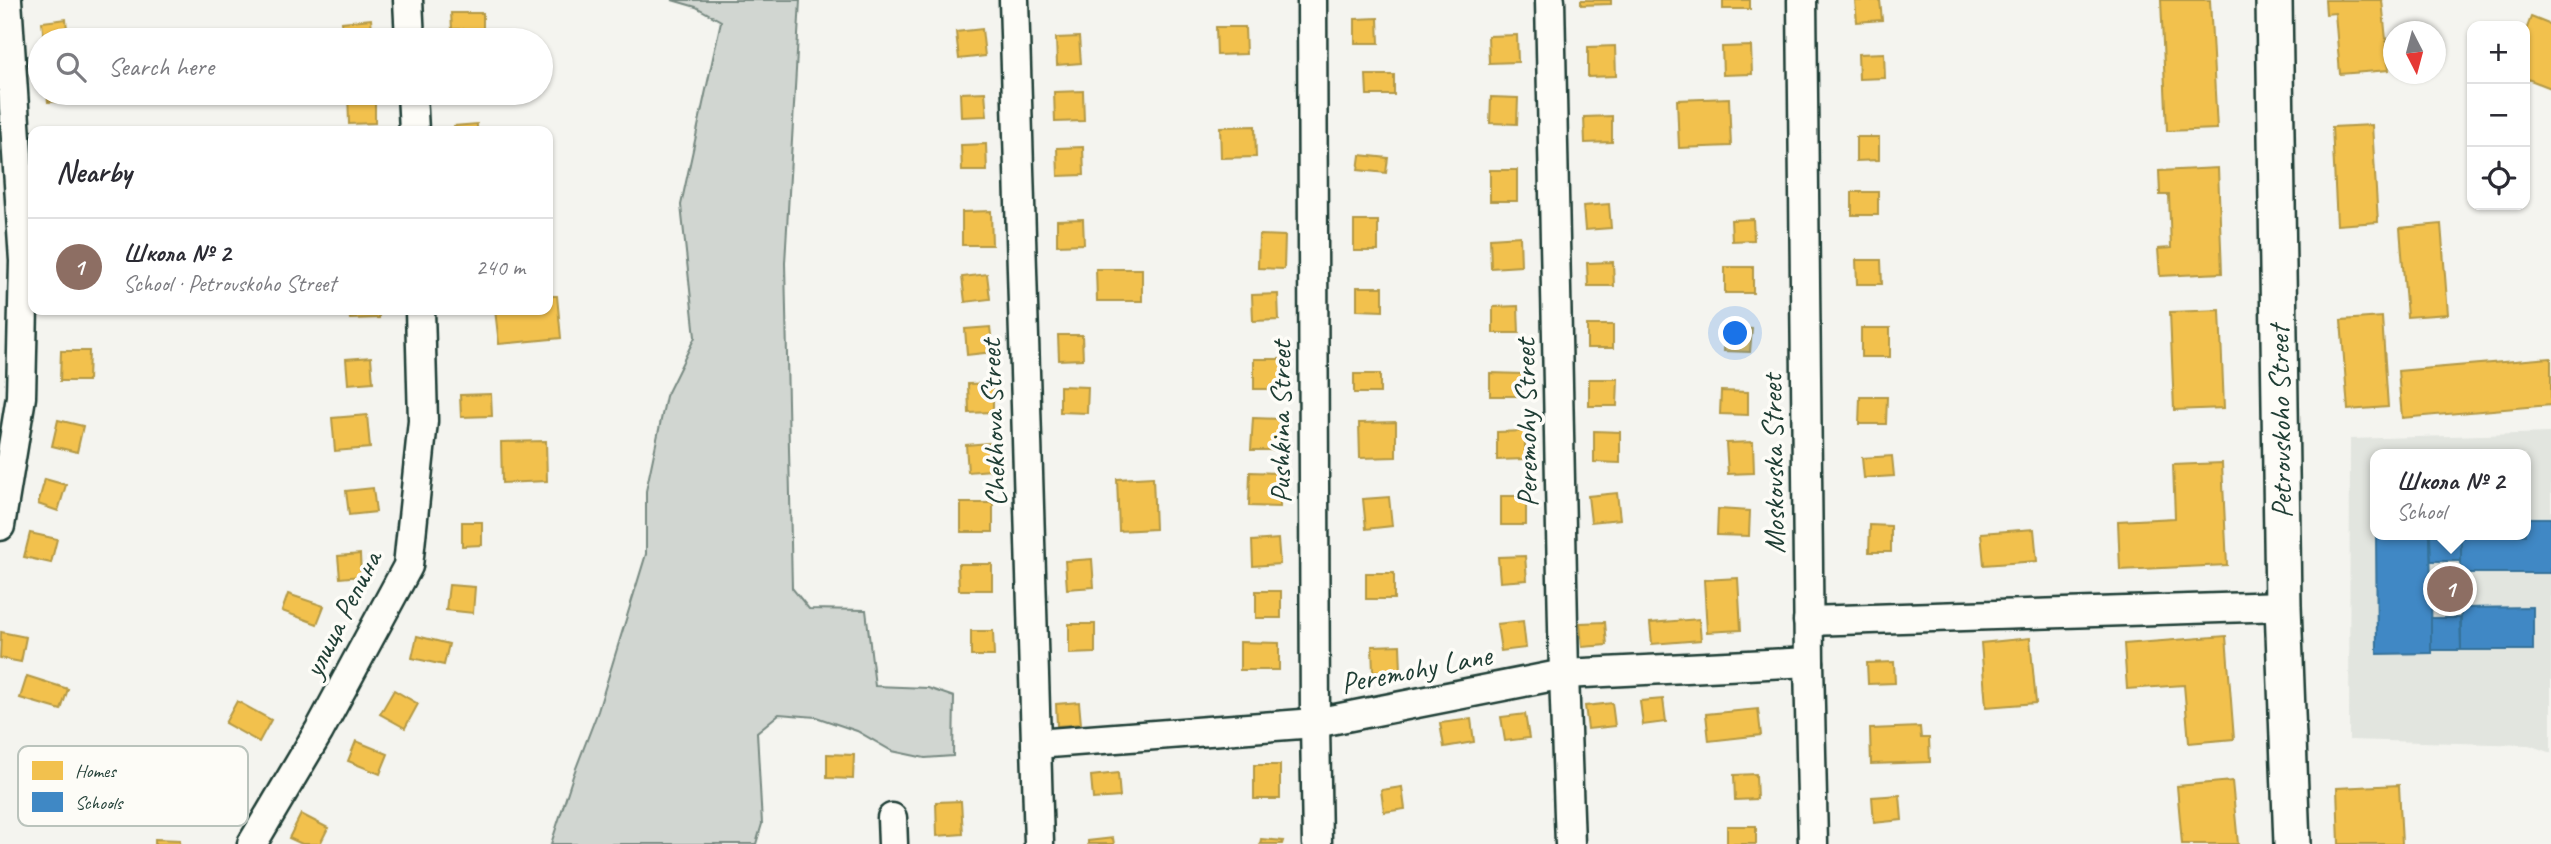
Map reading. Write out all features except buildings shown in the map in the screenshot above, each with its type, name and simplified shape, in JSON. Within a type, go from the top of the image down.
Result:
[{"type":"main road","name":"Petrovskoho Street","points":[[2274,0],[2283,606],[2292,844]]},
{"type":"street","points":[[0,526],[21,397],[24,261],[7,0]]},
{"type":"street","points":[[408,0],[409,28]]},
{"type":"street","name":"Chekhova Street","points":[[1014,0],[1039,844]]},
{"type":"street","name":"Pushkina Street","points":[[1312,0],[1315,723],[1318,844]]},
{"type":"street","name":"Peremohy Street","points":[[1550,0],[1570,844]]},
{"type":"street","name":"Moskovska Street","points":[[1802,0],[1813,844]]},
{"type":"street","points":[[413,105],[414,126]]},
{"type":"street","name":"улица Репина","points":[[252,844],[319,731],[408,566],[423,421],[420,315]]},
{"type":"street","points":[[1808,621],[2283,606]]},
{"type":"street","name":"Peremohy Lane","points":[[1036,744],[1315,723],[1564,674],[1809,662]]},
{"type":"shaded area","points":[[672,0],[800,0],[785,263],[792,588],[809,609],[866,610],[875,686],[928,688],[954,697],[953,756],[925,758],[892,751],[857,731],[816,717],[779,714],[757,732],[762,824],[756,844],[551,844],[598,711],[646,554],[646,491],[666,396],[695,337],[681,205],[721,21],[696,7]]},
{"type":"shaded area","points":[[2551,433],[2551,753],[2529,745],[2349,740],[2350,439]]},
{"type":"place","name":"Школа № 2","points":[[2450,589]]}]
